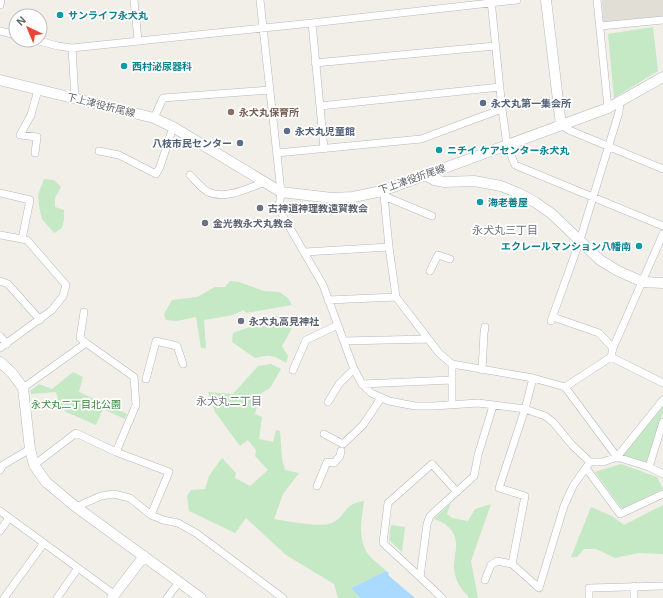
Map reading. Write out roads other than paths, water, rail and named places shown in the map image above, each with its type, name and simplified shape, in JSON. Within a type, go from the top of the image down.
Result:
[{"type":"street","points":[[0,6],[1,0]]},
{"type":"street","points":[[134,0],[138,40]]},
{"type":"street","points":[[260,0],[281,192],[279,207],[323,285],[354,369],[362,384],[371,393],[388,401],[415,406],[478,403],[492,406],[525,409],[545,416],[553,422],[588,465],[620,514],[663,494]]},
{"type":"street","points":[[48,43],[72,48],[312,23],[491,1],[517,0]]},
{"type":"street","points":[[546,0],[561,125],[608,147],[663,169]]},
{"type":"street","points":[[597,0],[608,108]]},
{"type":"street","points":[[491,1],[507,145],[515,165],[663,226]]},
{"type":"street","points":[[600,26],[663,20]]},
{"type":"street","points":[[312,23],[324,149]]},
{"type":"street","points":[[315,63],[495,46]]},
{"type":"street","points":[[72,48],[75,99]]},
{"type":"street","name":"下上津役折尾線","points":[[0,80],[154,118],[173,127],[281,192],[332,198],[383,193],[425,175],[608,108],[663,77]]},
{"type":"street","points":[[320,106],[500,87]]},
{"type":"street","points":[[35,153],[37,137],[20,135],[31,115],[38,90]]},
{"type":"street","points":[[154,118],[163,98],[270,90]]},
{"type":"street","points":[[613,348],[599,333],[552,319],[580,240],[619,112],[620,102]]},
{"type":"street","points":[[277,153],[421,139],[502,109]]},
{"type":"street","points":[[99,151],[119,155],[156,174],[160,167],[173,127]]},
{"type":"street","points":[[190,175],[208,192],[221,195],[234,193],[265,182]]},
{"type":"street","points":[[425,175],[434,180],[444,182],[474,181],[501,186],[518,193],[535,202],[552,214],[600,260],[618,272],[643,282],[663,283]]},
{"type":"street","points":[[0,193],[30,200],[22,239]]},
{"type":"street","points":[[383,193],[432,216]]},
{"type":"street","points":[[383,193],[396,297],[440,353],[452,364],[533,378],[565,387],[617,457],[649,467],[663,474]]},
{"type":"street","points":[[565,387],[611,357],[613,348],[663,234]]},
{"type":"street","points":[[0,235],[27,240],[66,285],[63,296],[52,310],[0,348]]},
{"type":"street","points":[[305,252],[389,248]]},
{"type":"street","points":[[430,271],[438,255],[450,259]]},
{"type":"street","points":[[0,281],[8,284],[40,320]]},
{"type":"street","points":[[328,300],[396,297]]},
{"type":"street","points":[[84,312],[80,338],[134,377],[136,405],[116,452]]},
{"type":"street","points":[[293,370],[306,340],[338,325]]},
{"type":"street","points":[[482,370],[485,327]]},
{"type":"street","points":[[0,336],[7,344]]},
{"type":"street","points":[[344,342],[428,339]]},
{"type":"street","points":[[146,380],[156,341],[177,346],[183,364]]},
{"type":"street","points":[[23,388],[86,343]]},
{"type":"street","points":[[611,357],[663,382]]},
{"type":"street","points":[[0,362],[12,373],[23,388],[30,449],[34,465],[46,482],[76,507],[202,598]]},
{"type":"street","points":[[452,364],[452,404]]},
{"type":"street","points":[[328,402],[339,384],[354,369]]},
{"type":"street","points":[[512,564],[525,496],[499,488],[525,409],[533,378]]},
{"type":"street","points":[[362,384],[452,380]]},
{"type":"street","points":[[324,434],[343,444],[363,425],[381,398]]},
{"type":"street","points":[[485,580],[491,565],[497,561],[512,564],[539,588],[564,506],[573,486],[588,465],[604,462],[617,457],[663,400]]},
{"type":"street","points":[[420,577],[427,524],[430,516],[474,476],[478,455],[492,406]]},
{"type":"street","points":[[649,467],[663,422]]},
{"type":"street","points":[[34,465],[76,433],[116,452],[169,472],[151,515]]},
{"type":"street","points":[[0,470],[2,465],[30,449]]},
{"type":"street","points":[[317,486],[327,462],[334,463],[340,456],[341,451]]},
{"type":"street","points":[[442,598],[384,543],[388,503],[432,464],[457,492]]},
{"type":"street","points":[[76,507],[101,496],[114,494],[130,498],[151,515],[163,520],[178,523],[196,533],[283,598]]},
{"type":"street","points":[[0,511],[114,596],[144,556]]},
{"type":"street","points":[[0,531],[9,518]]},
{"type":"street","points":[[4,598],[44,543]]},
{"type":"street","points":[[57,598],[78,568]]},
{"type":"street","points":[[168,598],[179,582]]},
{"type":"street","points":[[634,586],[634,598]]},
{"type":"street","points":[[589,598],[589,588],[663,586]]},
{"type":"water","points":[[386,571],[389,573],[388,575],[415,598],[360,598],[351,588]]},
{"type":"place","name":"サンライフ永犬丸","points":[[60,15]]},
{"type":"place","name":"西村泌尿器科","points":[[124,66]]},
{"type":"place","name":"永犬丸第一集会所","points":[[483,103]]},
{"type":"place","name":"永犬丸保育所","points":[[231,112]]},
{"type":"place","name":"永犬丸児童館","points":[[287,131]]},
{"type":"place","name":"八枝市民センター","points":[[240,143]]},
{"type":"place","name":"ニチイ ケアセンター永犬丸","points":[[439,150]]},
{"type":"place","name":"海老善屋","points":[[480,202]]},
{"type":"place","name":"古神道神理教遠賀教会","points":[[260,208]]},
{"type":"place","name":"金光教永犬丸教会","points":[[205,223]]},
{"type":"place","name":"エクレールマンション八幡南","points":[[639,246]]},
{"type":"place","name":"永犬丸高見神社","points":[[241,321]]},
{"type":"district","name":"永犬丸三丁目","points":[[505,230]]},
{"type":"district","name":"永犬丸二丁目","points":[[229,401]]},
{"type":"park label","name":"永犬丸二丁目北公園","points":[[76,404]]}]
